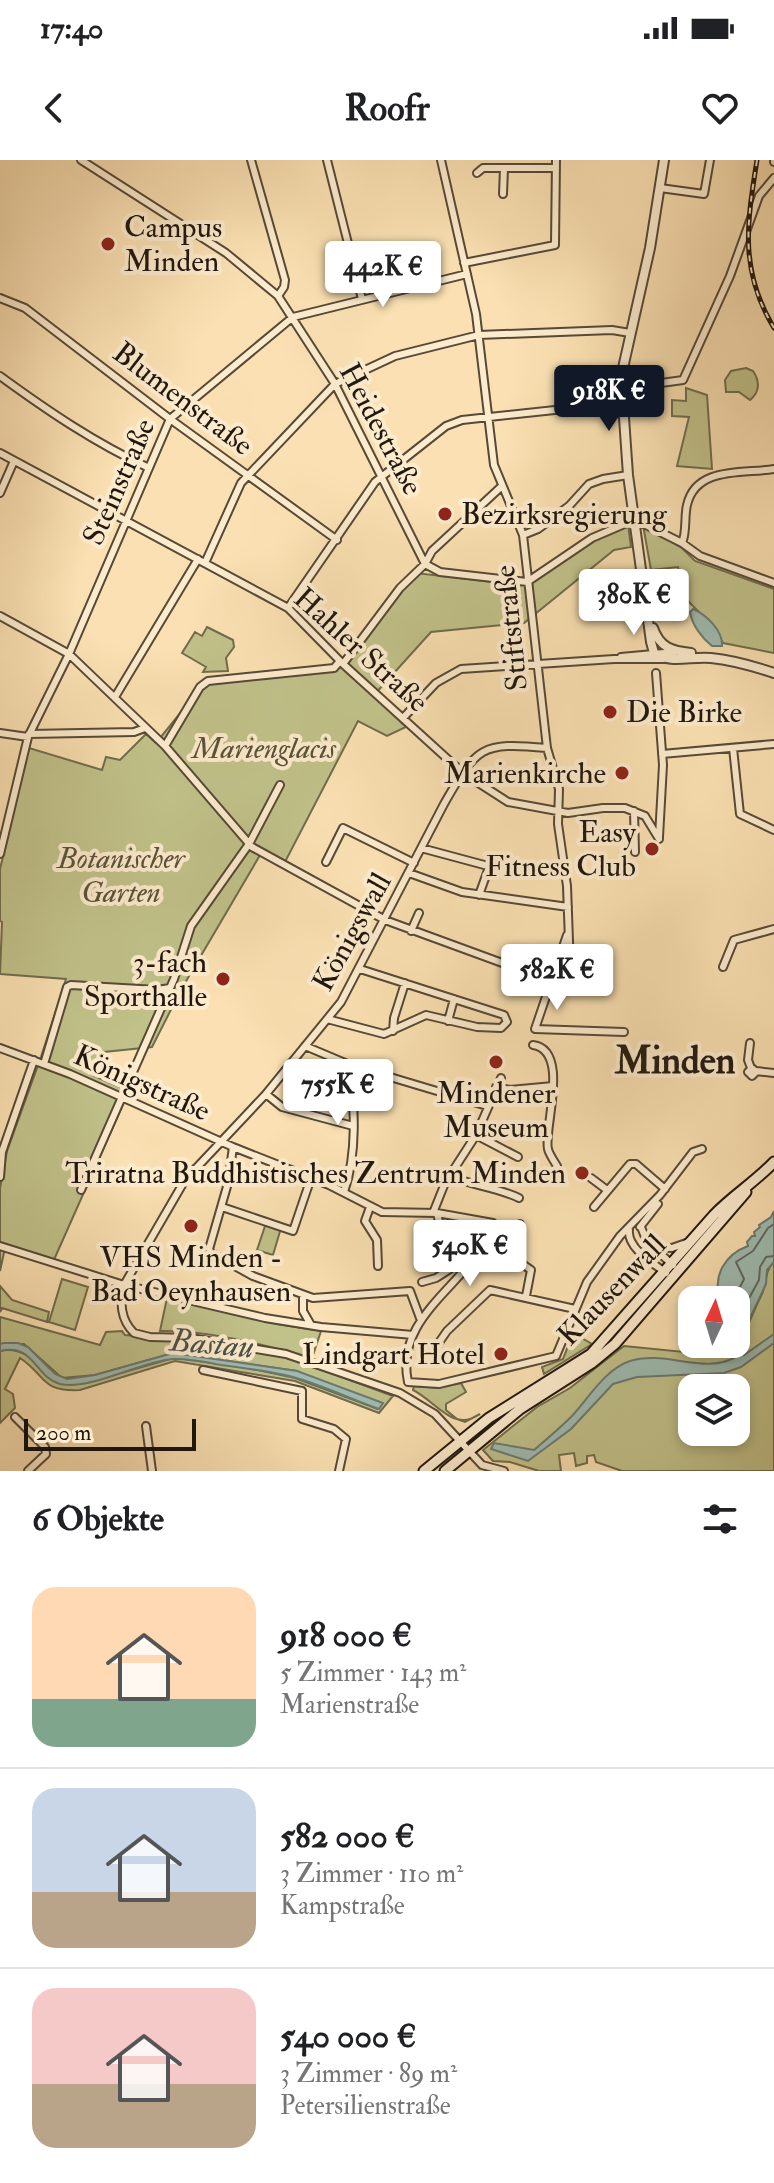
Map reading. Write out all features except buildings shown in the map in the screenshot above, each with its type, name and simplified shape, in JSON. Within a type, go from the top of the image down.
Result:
[{"type":"main road","name":"Klausenwall","points":[[445,1471],[520,1409],[604,1354],[774,1162]]},
{"type":"main road","name":"Klausenwall","points":[[424,1471],[489,1418],[585,1359],[728,1201],[750,1186]]},
{"type":"street","name":"Heidestraße","points":[[81,160],[226,253],[278,296],[335,384],[425,564]]},
{"type":"street","points":[[251,160],[285,280],[278,296]]},
{"type":"street","points":[[327,160],[362,299]]},
{"type":"street","name":"Stiftstraße","points":[[441,160],[479,335],[495,468],[523,535],[547,748],[559,789],[570,963],[566,980],[560,980],[555,973]]},
{"type":"street","points":[[663,659],[654,653],[628,475],[622,401],[623,368],[650,248],[664,160]]},
{"type":"street","points":[[660,188],[704,194],[710,160]]},
{"type":"street","points":[[464,263],[555,245],[556,164],[483,168],[477,173]]},
{"type":"street","points":[[503,194],[504,168]]},
{"type":"street","points":[[288,608],[382,475],[450,424],[622,401],[661,383],[683,380],[737,260],[759,196],[774,178]]},
{"type":"street","name":"Steinstraße","points":[[0,854],[3,826],[28,736],[69,654],[170,419],[293,317],[467,274]]},
{"type":"street","name":"Blumenstraße","points":[[0,298],[25,308],[170,419],[337,540]]},
{"type":"street","points":[[115,697],[201,561],[247,475],[335,384],[395,356],[479,335],[612,330],[630,333]]},
{"type":"street","points":[[0,376],[61,420],[149,468]]},
{"type":"street","name":"Hahler Straße","points":[[0,453],[288,608],[463,773],[508,802],[559,812],[577,813],[613,807],[634,811]]},
{"type":"street","points":[[0,493],[14,461]]},
{"type":"street","points":[[682,543],[687,504],[698,484],[718,475],[774,469]]},
{"type":"street","points":[[523,535],[538,529],[569,506],[589,484],[628,475]]},
{"type":"street","points":[[165,746],[200,687],[208,681],[334,668],[342,662],[400,588],[425,564],[432,551],[502,486]]},
{"type":"street","points":[[425,564],[440,572],[527,582],[592,538],[634,522],[682,543],[700,556],[774,583]]},
{"type":"street","points":[[0,616],[69,654],[165,746],[249,844],[385,920],[492,959],[548,987]]},
{"type":"street","points":[[649,616],[658,641],[675,652]]},
{"type":"street","points":[[403,718],[436,683],[461,669],[675,652],[722,655],[774,671]]},
{"type":"street","points":[[614,659],[710,658],[774,671]]},
{"type":"street","points":[[634,811],[650,821],[659,839],[662,754],[656,673]]},
{"type":"street","points":[[0,733],[28,736],[134,732],[145,728]]},
{"type":"street","points":[[662,754],[774,744]]},
{"type":"street","name":"Königswall","points":[[124,1285],[175,1195],[194,1169],[266,1094],[341,1002],[463,773],[478,754],[490,748],[511,745],[547,748]]},
{"type":"street","points":[[733,748],[740,814],[774,830]]},
{"type":"street","points":[[81,1190],[170,988],[191,926],[249,844],[280,785]]},
{"type":"street","points":[[634,811],[635,852]]},
{"type":"street","points":[[326,862],[343,828],[414,863]]},
{"type":"street","points":[[421,848],[488,868],[479,895]]},
{"type":"street","points":[[409,873],[440,886],[479,895],[568,907]]},
{"type":"street","points":[[411,931],[419,913]]},
{"type":"street","points":[[723,967],[734,940],[774,929]]},
{"type":"street","points":[[569,932],[535,1029],[624,1032]]},
{"type":"street","points":[[327,1019],[384,1034],[426,1015],[486,1028],[501,1028],[507,1022],[504,1015],[360,969]]},
{"type":"street","points":[[393,1031],[405,983]]},
{"type":"street","points":[[44,1064],[67,987],[170,988]]},
{"type":"street","points":[[448,1021],[454,999]]},
{"type":"street","points":[[604,1032],[608,1040]]},
{"type":"street","points":[[750,1043],[748,1060],[753,1070],[774,1073]]},
{"type":"street","points":[[533,1045],[540,1046],[547,1053],[553,1086],[547,1148],[557,1166]]},
{"type":"street","points":[[305,1046],[350,1065],[487,1106]]},
{"type":"street","name":"Königstraße","points":[[0,1048],[344,1192],[370,1207],[395,1214],[435,1213],[493,1223],[484,1245],[420,1318]]},
{"type":"street","points":[[0,1177],[2,1152],[34,1060]]},
{"type":"street","points":[[344,1192],[349,1174],[353,1126],[350,1065]]},
{"type":"street","points":[[422,1282],[450,1269],[433,1207],[476,1135],[501,1078]]},
{"type":"street","points":[[496,1087],[510,1090],[553,1086]]},
{"type":"street","points":[[266,1094],[282,1107],[353,1126]]},
{"type":"street","points":[[476,1135],[518,1157]]},
{"type":"street","points":[[233,1147],[228,1183],[209,1249],[211,1253],[253,1276],[303,1295],[333,1298],[410,1291],[420,1318],[405,1369],[408,1382],[400,1393]]},
{"type":"street","points":[[629,1230],[641,1227],[693,1152],[702,1149]]},
{"type":"street","points":[[594,1207],[628,1165],[633,1163],[666,1192]]},
{"type":"street","points":[[194,1169],[228,1183]]},
{"type":"street","points":[[450,1176],[519,1198]]},
{"type":"street","points":[[222,1207],[293,1231],[311,1178]]},
{"type":"street","points":[[591,1178],[607,1190]]},
{"type":"street","points":[[408,1382],[439,1384],[553,1358],[560,1350],[587,1282],[620,1236],[666,1192]]},
{"type":"street","points":[[370,1207],[365,1221],[377,1240],[378,1266]]},
{"type":"street","points":[[520,1224],[512,1253],[514,1259],[531,1270],[526,1296]]},
{"type":"street","points":[[641,1227],[643,1237],[672,1263],[676,1275]]},
{"type":"street","points":[[629,1230],[629,1241],[665,1272],[676,1275]]},
{"type":"street","points":[[653,1247],[672,1248],[692,1240]]},
{"type":"street","points":[[613,1247],[629,1241]]},
{"type":"street","points":[[0,1246],[124,1285],[265,1318],[413,1335]]},
{"type":"street","points":[[124,1285],[123,1316],[130,1329],[142,1336],[191,1338],[273,1351],[400,1393],[435,1414],[485,1467],[504,1471]]},
{"type":"street","points":[[438,1344],[447,1331],[490,1290],[575,1309]]},
{"type":"street","points":[[303,1295],[303,1311],[311,1325]]},
{"type":"street","points":[[203,1370],[302,1391],[302,1419],[334,1429],[346,1439],[339,1471]]},
{"type":"street","points":[[15,1417],[45,1447],[46,1454],[28,1471]]},
{"type":"street","points":[[146,1426],[152,1471]]},
{"type":"green space","points":[[746,368],[753,371],[758,382],[756,394],[750,400],[739,392],[726,392],[725,380],[731,371]]},
{"type":"green space","points":[[686,388],[707,395],[712,469],[677,466],[689,417],[672,416],[672,400],[686,401]]},
{"type":"green space","points":[[628,524],[631,547],[614,550],[524,623],[431,632],[374,695],[406,727],[387,736],[358,721],[285,862],[263,850],[182,988],[152,1047],[104,1052],[94,1076],[129,1091],[53,1262],[5,1248],[0,1271],[0,1188],[7,1151],[66,979],[0,974],[0,869],[29,748],[102,770],[106,757],[120,760],[146,734],[156,743],[207,680],[336,670],[416,573],[518,585],[591,540]]},
{"type":"green space","points":[[643,525],[682,548],[695,561],[774,589],[774,653],[723,643],[713,626],[684,597],[678,567],[651,570]]},
{"type":"green space","points":[[207,627],[233,640],[234,647],[226,658],[228,671],[203,672],[206,667],[182,653],[195,632],[202,636]]},
{"type":"green space","points":[[266,1223],[281,1228],[273,1255],[257,1250]]},
{"type":"green space","points":[[774,1262],[774,1471],[622,1471],[596,1462],[594,1455],[587,1456],[587,1463],[576,1466],[574,1453],[559,1455],[561,1471],[539,1471],[510,1462],[493,1461],[483,1450],[537,1407],[570,1388],[624,1346],[678,1351],[678,1358],[750,1358],[750,1319],[763,1292],[767,1274]]},
{"type":"green space","points":[[62,1279],[88,1287],[75,1330],[49,1322]]},
{"type":"green space","points":[[0,1286],[12,1300],[49,1312],[47,1322],[2,1308],[0,1312]]},
{"type":"green space","points":[[167,1298],[321,1331],[312,1358],[217,1336],[160,1331]]},
{"type":"green space","points":[[0,1317],[100,1345],[106,1332],[122,1331],[125,1335],[178,1339],[285,1356],[393,1396],[379,1413],[295,1381],[175,1361],[80,1390],[67,1390],[45,1382],[20,1358],[5,1389],[13,1394],[15,1408],[0,1423],[0,1351],[9,1350],[34,1360],[62,1384],[100,1379],[170,1359],[183,1359],[295,1378],[378,1409],[297,1371],[173,1353],[95,1375],[62,1378],[24,1344],[0,1344]]},
{"type":"green space","points":[[573,1333],[592,1344],[544,1374],[542,1367],[563,1359]]},
{"type":"green space","points":[[461,1383],[466,1392],[446,1404],[446,1410],[457,1419],[445,1414],[413,1390],[414,1386],[439,1388]]},
{"type":"water","points":[[693,609],[713,624],[722,646],[712,646],[701,635],[691,617]]},
{"type":"water","points":[[774,1211],[774,1262],[767,1270],[766,1284],[750,1318],[750,1286],[718,1286],[719,1274],[727,1260],[748,1246],[747,1242],[755,1236],[759,1225]]},
{"type":"water","points":[[774,1334],[774,1343],[741,1367],[724,1373],[637,1377],[613,1384],[571,1429],[528,1461],[491,1449],[494,1443],[534,1450],[572,1416],[612,1371],[630,1361],[657,1358],[710,1364],[750,1358],[750,1351]]},
{"type":"water","points":[[0,1344],[28,1347],[55,1374],[67,1379],[95,1375],[173,1353],[297,1371],[383,1403],[379,1409],[293,1377],[185,1359],[160,1361],[86,1383],[60,1384],[45,1375],[28,1356],[12,1350],[0,1351]]},
{"type":"railway","points":[[757,160],[749,226],[751,266],[755,286],[774,328]]},
{"type":"place","name":"Campus Minden","points":[[108,244]]},
{"type":"place","name":"Bezirksregierung","points":[[445,514]]},
{"type":"place","name":"Die Birke","points":[[610,712]]},
{"type":"place","name":"Marienkirche","points":[[622,773]]},
{"type":"place","name":"Easy Fitness Club","points":[[652,849]]},
{"type":"place","name":"3-fach Sporthalle","points":[[223,979]]},
{"type":"place","name":"Mindener Museum","points":[[496,1062]]},
{"type":"place","name":"Triratna Buddhistisches Zentrum Minden","points":[[582,1173]]},
{"type":"place","name":"VHS Minden - Bad Oeynhausen","points":[[191,1226]]},
{"type":"place","name":"Lindgart Hotel","points":[[501,1354]]},
{"type":"district","name":"Minden","points":[[675,1061]]},
{"type":"park label","name":"Marienglacis","points":[[264,748]]},
{"type":"park label","name":"Botanischer Garten","points":[[121,875]]},
{"type":"water label","name":"Bastau","points":[[212,1344]]}]
